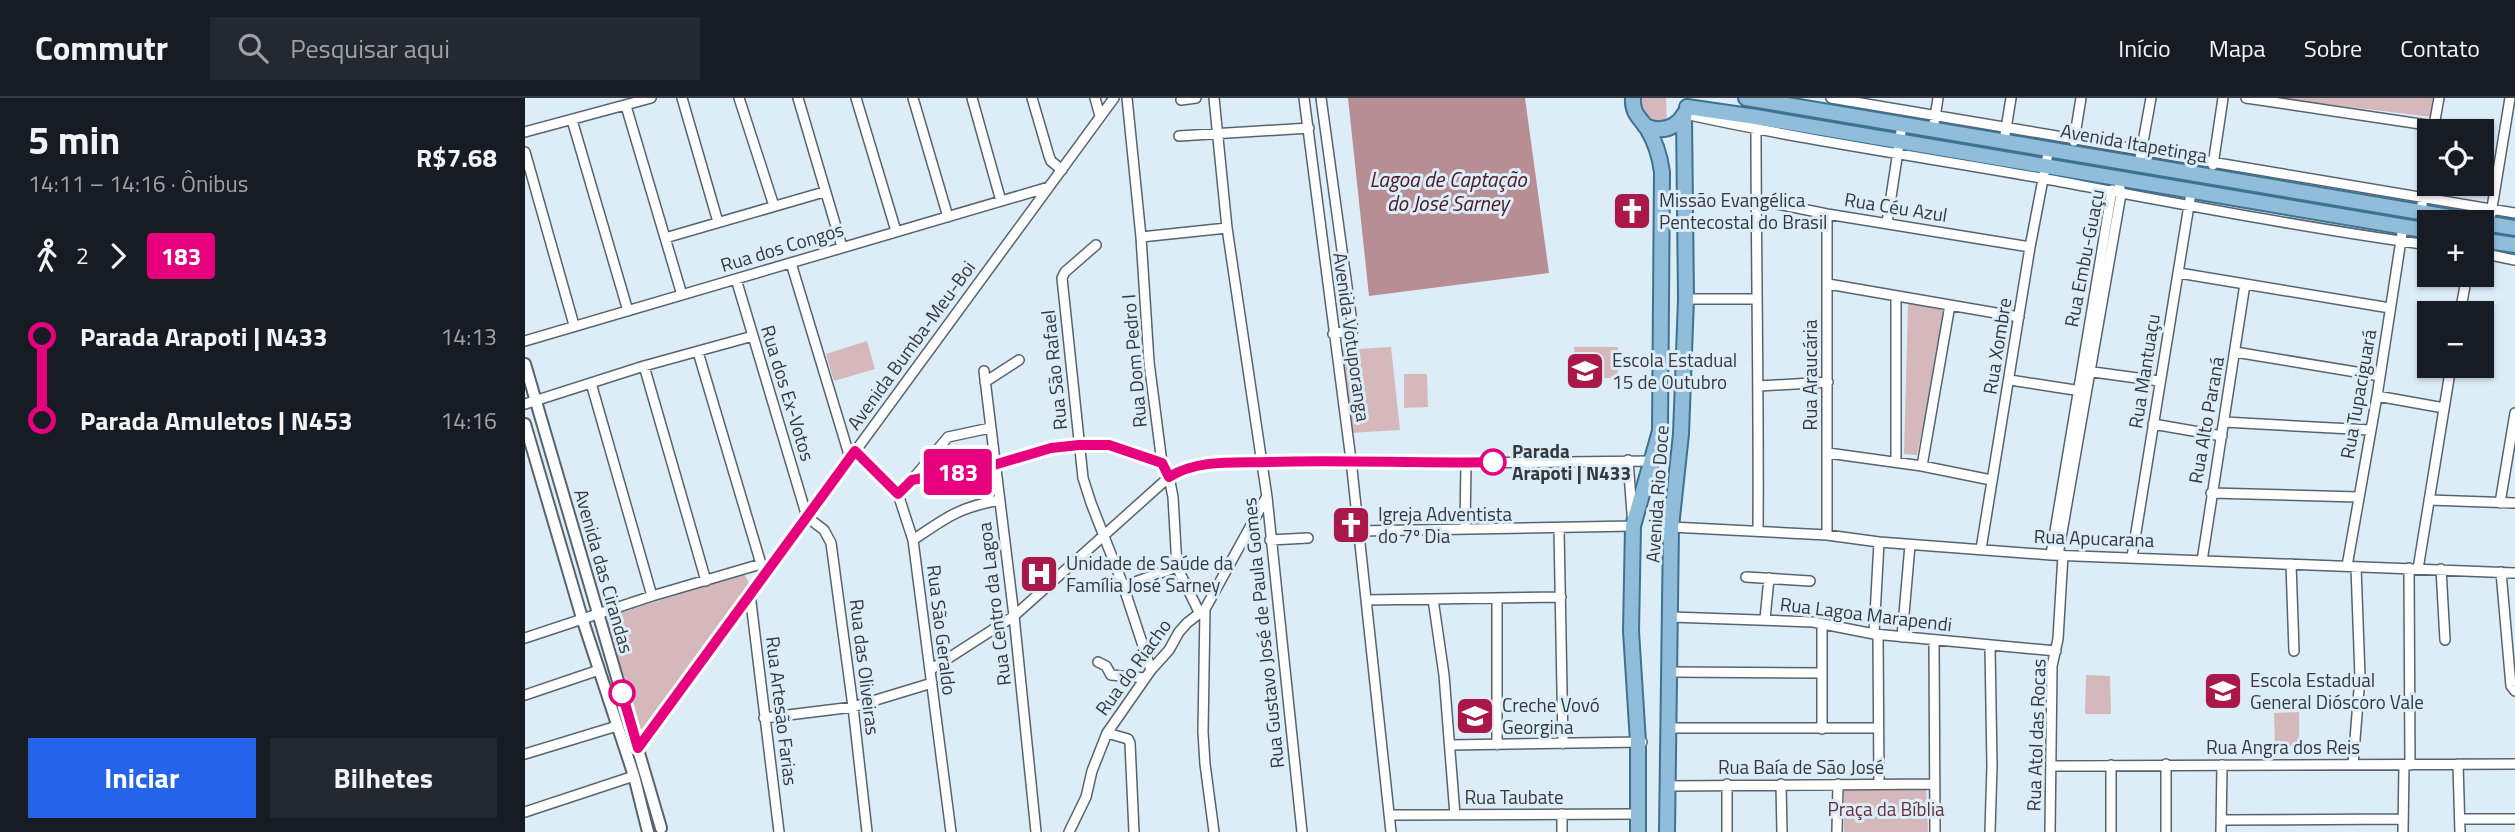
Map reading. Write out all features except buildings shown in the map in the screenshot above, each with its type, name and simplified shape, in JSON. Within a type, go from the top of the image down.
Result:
[{"type":"main road","name":"Avenida Rio Doce","points":[[1633,98],[1636,117],[1646,126],[1662,172],[1660,431],[1633,526],[1631,631],[1640,742],[1638,832]]},
{"type":"main road","name":"Avenida Itapetinga","points":[[1746,98],[1865,107],[1902,125],[1934,122],[2004,141],[2049,148],[2073,145],[2121,160],[2141,157],[2212,169],[2268,185],[2422,204],[2447,210]]},
{"type":"main road","name":"Avenida Rio Doce","points":[[1665,832],[1671,527],[1681,434],[1686,299],[1686,109]]},
{"type":"main road","points":[[1646,126],[1659,130],[1669,128],[1686,109]]},
{"type":"main road","name":"Avenida Itapetinga","points":[[1686,109],[1756,124],[2044,173],[2118,178],[2191,197],[2265,203],[2402,234],[2417,232]]},
{"type":"main road","points":[[2118,178],[2121,160]]},
{"type":"main road","points":[[2265,203],[2268,185]]},
{"type":"main road","name":"Avenida Itapetinga","points":[[2494,222],[2515,229]]},
{"type":"main road","points":[[2494,242],[2515,245]]},
{"type":"main road","points":[[1640,742],[1642,786],[1654,793],[1668,786]]},
{"type":"main road","points":[[1639,814],[1650,807],[1659,810],[1663,814],[1665,832]]},
{"type":"street","points":[[525,132],[651,98]]},
{"type":"street","points":[[682,98],[718,222]]},
{"type":"street","points":[[739,98],[773,206]]},
{"type":"street","points":[[798,98],[842,247]]},
{"type":"street","points":[[856,98],[895,231]]},
{"type":"street","points":[[913,98],[948,216]]},
{"type":"street","points":[[972,98],[1001,201]]},
{"type":"street","points":[[1032,98],[1051,161],[1062,170]]},
{"type":"street","points":[[1095,98],[1100,116]]},
{"type":"street","name":"Avenida Bumba-Meu-Boi","points":[[638,748],[750,594],[765,567],[807,517],[1114,98]]},
{"type":"street","name":"Rua Dom Pedro I","points":[[1127,98],[1141,237],[1149,362],[1162,463],[1169,477],[1173,497],[1177,567],[1202,611],[1203,732],[1214,832]]},
{"type":"street","points":[[1181,100],[1196,98]]},
{"type":"street","name":"Rua Gustavo José de Paula Gomes","points":[[1214,98],[1227,228],[1267,497],[1302,832]]},
{"type":"street","name":"Avenida Votuporanga","points":[[1304,98],[1351,460],[1391,832]]},
{"type":"street","name":"Avenida Votuporanga","points":[[1321,98],[1353,330],[1333,334]]},
{"type":"street","name":"Avenida Itapetinga","points":[[1831,98],[1934,122],[2007,126],[2073,145],[2141,157]]},
{"type":"street","points":[[1934,122],[1938,98]]},
{"type":"street","points":[[2004,141],[2011,98]]},
{"type":"street","points":[[2073,145],[2081,98]]},
{"type":"street","points":[[2141,157],[2151,98]]},
{"type":"street","points":[[2212,169],[2223,98]]},
{"type":"street","points":[[2246,98],[2417,126]]},
{"type":"street","points":[[2301,98],[2307,107]]},
{"type":"street","points":[[2435,119],[2439,98]]},
{"type":"street","points":[[2487,210],[2510,98]]},
{"type":"street","points":[[626,106],[682,295]]},
{"type":"street","points":[[572,120],[628,311]]},
{"type":"street","points":[[1756,124],[1758,531]]},
{"type":"street","points":[[1887,223],[1902,125]]},
{"type":"street","points":[[1179,136],[1325,132]]},
{"type":"street","name":"Rua Xombre","points":[[1981,549],[2030,247],[2049,148]]},
{"type":"street","points":[[525,152],[574,325]]},
{"type":"street","name":"Avenida Itapetinga","points":[[2212,169],[2422,204]]},
{"type":"street","name":"Avenida Itapetinga","points":[[2044,173],[2116,193],[2191,197],[2402,234],[2417,240]]},
{"type":"street","name":"Rua Embu-Guaçu","points":[[2057,555],[2118,178]]},
{"type":"street","name":"Rua dos Congos","points":[[525,341],[1049,187]]},
{"type":"street","points":[[665,238],[824,192]]},
{"type":"street","points":[[2422,204],[2423,196]]},
{"type":"street","name":"Rua Mantuaçu","points":[[2132,557],[2191,197]]},
{"type":"street","points":[[1317,203],[1335,198]]},
{"type":"street","name":"Rua Céu Azul","points":[[1757,200],[2030,247]]},
{"type":"street","name":"Avenida Itapetinga","points":[[2494,217],[2515,213]]},
{"type":"street","name":"Rua Araucária","points":[[1827,214],[1827,536]]},
{"type":"street","points":[[1141,237],[1227,228]]},
{"type":"street","name":"Rua Tupaciguará","points":[[2353,764],[2360,677],[2351,566],[2358,497],[2402,234]]},
{"type":"street","name":"Rua São Rafael","points":[[1096,245],[1065,272],[1062,284],[1079,445],[1087,491],[1123,586],[1148,674]]},
{"type":"street","points":[[2494,256],[2515,260]]},
{"type":"street","points":[[791,263],[853,454]]},
{"type":"street","points":[[1326,274],[1345,272]]},
{"type":"street","points":[[2179,273],[2390,308]]},
{"type":"street","name":"Rua dos Ex-Votos","points":[[736,279],[807,517]]},
{"type":"street","points":[[1828,284],[2019,317]]},
{"type":"street","name":"Rua Alto Paraná","points":[[2203,561],[2211,493],[2245,285]]},
{"type":"street","points":[[1896,297],[1896,461]]},
{"type":"street","points":[[1686,299],[1756,299]]},
{"type":"street","points":[[1922,466],[1950,305]]},
{"type":"street","points":[[530,401],[753,336]]},
{"type":"street","points":[[525,624],[527,637],[652,596],[765,567],[698,352]]},
{"type":"street","points":[[2235,352],[2380,376]]},
{"type":"street","points":[[985,382],[1019,360]]},
{"type":"street","name":"Avenida das Cirandas","points":[[525,364],[530,401],[664,830]]},
{"type":"street","points":[[644,366],[706,581]]},
{"type":"street","name":"Rua Centro da Lagoa","points":[[984,371],[1037,832]]},
{"type":"street","points":[[2085,371],[2159,381]]},
{"type":"street","points":[[2403,832],[2414,568],[2429,500],[2449,378]]},
{"type":"street","points":[[2010,380],[2082,391]]},
{"type":"street","points":[[1759,386],[1828,382]]},
{"type":"street","points":[[591,383],[652,596]]},
{"type":"street","points":[[2377,396],[2444,408]]},
{"type":"street","points":[[2500,503],[2515,413]]},
{"type":"street","points":[[2224,422],[2370,429]]},
{"type":"street","name":"Avenida das Cirandas","points":[[525,424],[648,832]]},
{"type":"street","points":[[2153,424],[2222,436]]},
{"type":"street","points":[[898,494],[948,437],[991,428]]},
{"type":"street","points":[[912,480],[994,465],[1051,448],[1079,445],[1109,445],[1162,463]]},
{"type":"street","points":[[1828,453],[1896,461],[1991,481]]},
{"type":"street","name":"Rua São Geraldo","points":[[853,454],[898,494],[913,540],[951,832]]},
{"type":"street","points":[[930,670],[1014,616],[1169,477],[1188,467],[1219,462],[1351,460],[1466,463],[1653,461]]},
{"type":"street","name":"Avenida Rio Doce","points":[[1628,460],[1633,526]]},
{"type":"street","points":[[1465,528],[1466,463]]},
{"type":"street","points":[[2211,493],[2358,497]]},
{"type":"street","name":"Rua do Riacho","points":[[1069,832],[1086,797],[1092,771],[1107,733],[1187,623],[1202,611],[1267,497]]},
{"type":"street","points":[[913,540],[955,512],[969,506],[999,500]]},
{"type":"street","points":[[2429,500],[2515,503]]},
{"type":"street","name":"Rua das Oliveiras","points":[[807,517],[824,530],[831,543],[867,832]]},
{"type":"street","points":[[1358,531],[1633,526]]},
{"type":"street","name":"Rua Apucarana","points":[[1671,527],[1827,536],[1910,545],[2057,555],[2515,573]]},
{"type":"street","points":[[1559,529],[1563,744]]},
{"type":"street","points":[[1270,540],[1308,538]]},
{"type":"street","points":[[1879,542],[1876,635],[1879,784]]},
{"type":"street","points":[[1902,637],[1910,545]]},
{"type":"street","name":"Rua Atol das Rocas","points":[[2050,832],[2052,666],[2056,651],[2057,555]]},
{"type":"street","points":[[2291,564],[2294,651]]},
{"type":"street","points":[[1123,586],[1177,567]]},
{"type":"street","points":[[2441,569],[2445,640]]},
{"type":"street","points":[[2501,572],[2511,686],[2515,691]]},
{"type":"street","points":[[1746,578],[1810,580]]},
{"type":"street","points":[[1765,619],[1769,578]]},
{"type":"street","name":"Rua Artesão Farias","points":[[750,594],[779,832]]},
{"type":"street","points":[[1366,600],[1561,597]]},
{"type":"street","points":[[1433,599],[1451,746],[1455,815]]},
{"type":"street","points":[[1497,599],[1497,745]]},
{"type":"street","name":"Rua Lagoa Marapendi","points":[[1671,617],[1765,619],[1822,624],[1876,635],[2056,651]]},
{"type":"street","points":[[1822,624],[1822,729]]},
{"type":"street","points":[[1934,641],[1935,832]]},
{"type":"street","points":[[1990,646],[1990,832]]},
{"type":"street","points":[[1098,662],[1106,666],[1111,675],[1148,674]]},
{"type":"street","points":[[525,695],[599,670]]},
{"type":"street","points":[[1669,672],[1821,673]]},
{"type":"street","points":[[764,718],[853,707],[932,683]]},
{"type":"street","points":[[525,754],[617,726]]},
{"type":"street","points":[[1668,728],[1878,728]]},
{"type":"street","points":[[1107,733],[1129,740],[1134,832]]},
{"type":"street","points":[[1451,746],[1640,742]]},
{"type":"street","points":[[2166,764],[2166,832]]},
{"type":"street","points":[[2458,764],[2460,832]]},
{"type":"street","name":"Rua Angra dos Reis","points":[[2052,766],[2515,764]]},
{"type":"street","points":[[2111,765],[2111,832]]},
{"type":"street","points":[[2221,832],[2222,765]]},
{"type":"street","points":[[525,812],[633,776]]},
{"type":"street","points":[[1727,784],[1727,832]]},
{"type":"street","points":[[1781,784],[1781,832]]},
{"type":"street","points":[[1837,784],[1837,832]]},
{"type":"street","name":"Rua Baía de São José","points":[[1668,786],[1934,784]]},
{"type":"street","points":[[1562,814],[1562,832]]},
{"type":"street","name":"Rua Taubate","points":[[1389,816],[1639,814]]},
{"type":"street","points":[[2221,820],[2403,819]]},
{"type":"street","points":[[2460,819],[2515,819]]},
{"type":"street","points":[[648,832],[655,827],[664,830]]},
{"type":"green space","points":[[1640,98],[1666,98],[1667,127],[1650,125],[1638,104]]},
{"type":"green space","points":[[2275,98],[2436,98],[2432,117]]},
{"type":"green space","points":[[1908,303],[1948,311],[1917,455],[1904,454]]},
{"type":"green space","points":[[867,341],[875,369],[834,381],[826,354]]},
{"type":"green space","points":[[1391,347],[1400,430],[1350,433],[1341,350]]},
{"type":"green space","points":[[1574,347],[1618,347],[1618,378],[1575,378]]},
{"type":"green space","points":[[1404,374],[1427,374],[1428,407],[1404,408]]},
{"type":"green space","points":[[744,573],[751,588],[641,736],[605,618]]},
{"type":"green space","points":[[2086,675],[2110,676],[2111,714],[2085,714]]},
{"type":"green space","points":[[2299,712],[2299,746],[2275,747],[2274,713]]},
{"type":"green space","name":"Praça da Bíblia","points":[[1926,786],[1928,832],[1844,832],[1844,788]]},
{"type":"water","name":"Lagoa de Captação do José Sarney","points":[[1348,98],[1525,98],[1549,273],[1369,296]]},
{"type":"bus line","name":"183","points":[[622,693],[638,748],[855,451],[898,494],[912,480],[994,465],[1051,448],[1079,445],[1109,445],[1126,450],[1162,463],[1169,477],[1188,467],[1219,462],[1493,462]]},
{"type":"place","name":"Missão Evangélica Pentecostal do Brasil","points":[[1632,211]]},
{"type":"place","name":"Escola Estadual 15 de Outubro","points":[[1585,371]]},
{"type":"place","name":"Parada Arapoti | N433","points":[[1493,462]]},
{"type":"place","name":"Igreja Adventista do 7º Dia","points":[[1351,525]]},
{"type":"place","name":"Unidade de Saúde da Família José Sarney","points":[[1039,574]]},
{"type":"place","name":"Escola Estadual General Dióscoro Vale","points":[[2223,691]]},
{"type":"place","name":"Creche Vovó Georgina","points":[[1475,716]]}]
